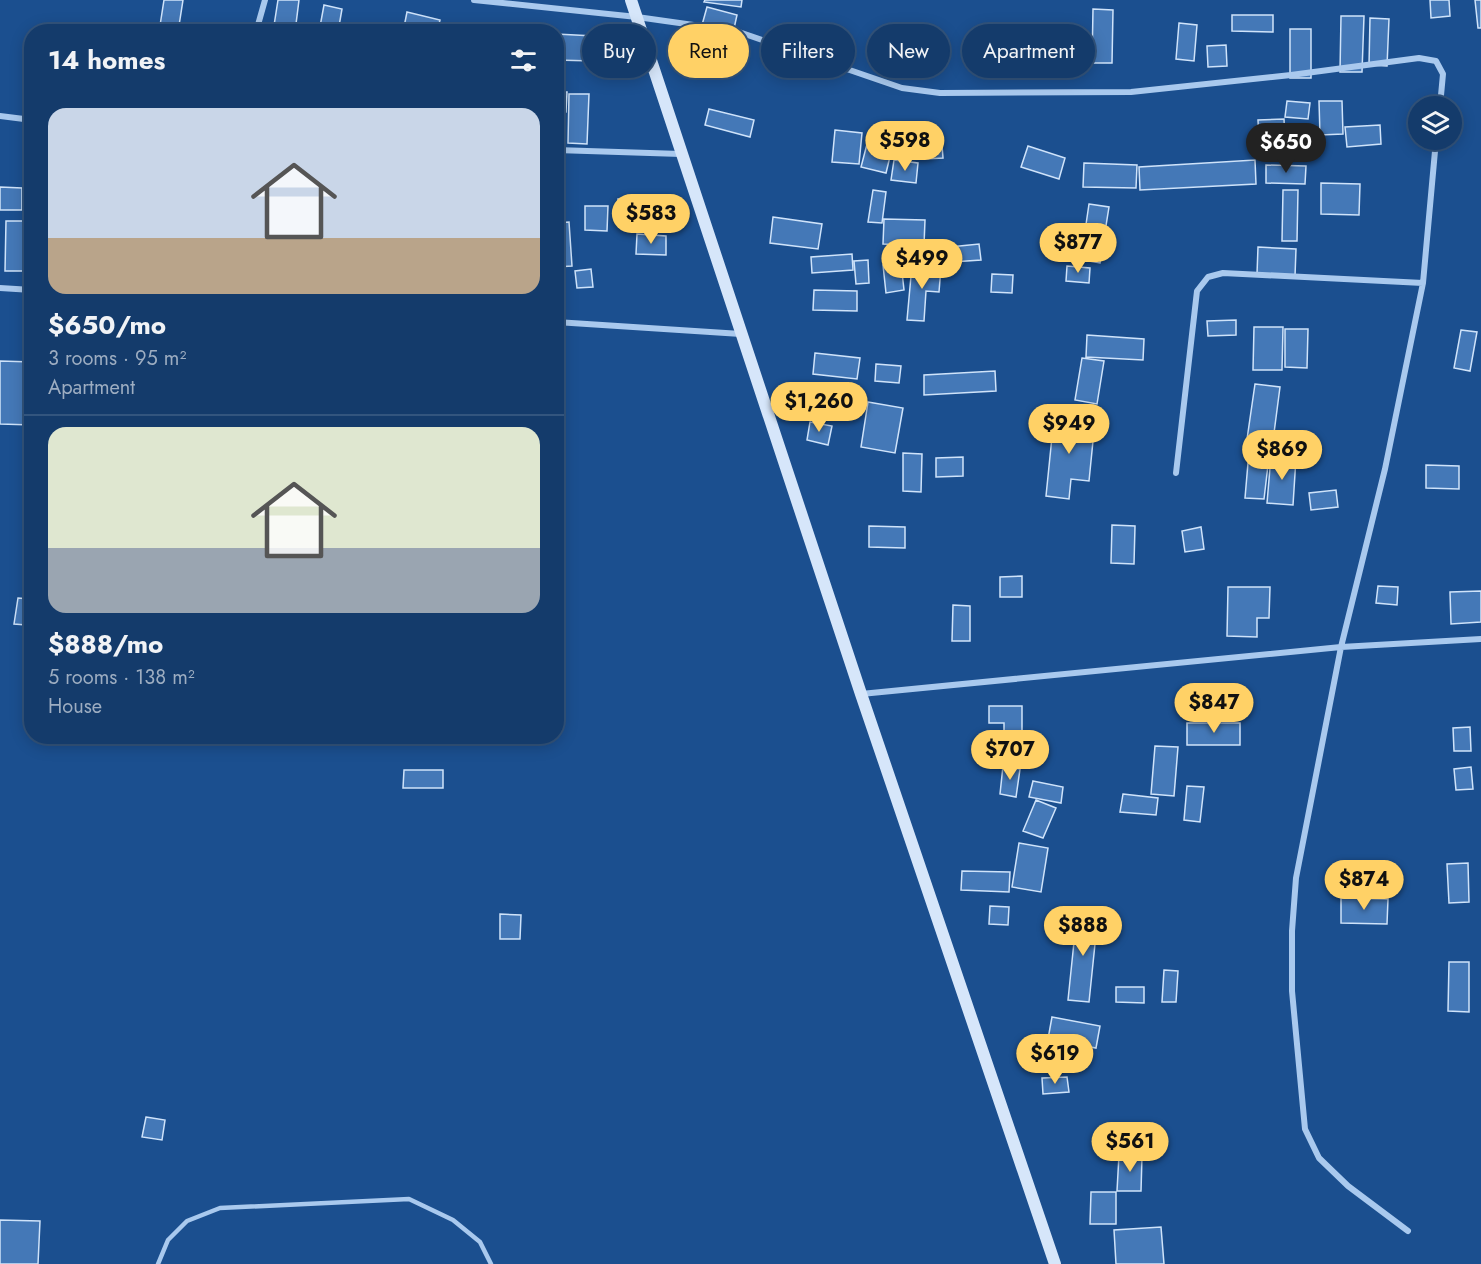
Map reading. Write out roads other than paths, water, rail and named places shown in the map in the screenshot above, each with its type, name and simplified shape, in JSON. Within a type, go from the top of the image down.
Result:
[{"type":"street","points":[[258,24],[265,0]]},
{"type":"street","points":[[474,0],[637,17],[736,31],[902,87],[940,93],[1131,92],[1291,75],[1419,58],[1436,61],[1443,74],[1441,96]]},
{"type":"street","points":[[631,0],[861,694],[1055,1264]]},
{"type":"street","points":[[0,116],[24,119]]},
{"type":"street","points":[[564,150],[681,153]]},
{"type":"street","points":[[1408,1231],[1348,1186],[1319,1158],[1305,1129],[1292,991],[1292,931],[1296,878],[1341,647],[1385,469],[1423,283],[1435,150]]},
{"type":"street","points":[[1176,473],[1197,291],[1208,277],[1223,273],[1423,283]]},
{"type":"street","points":[[0,288],[24,290]]},
{"type":"street","points":[[564,323],[741,334]]},
{"type":"street","points":[[861,694],[1341,647],[1481,639]]},
{"type":"lane","points":[[158,1264],[168,1240],[187,1221],[220,1208],[409,1199],[453,1220],[480,1242],[491,1264]]}]
